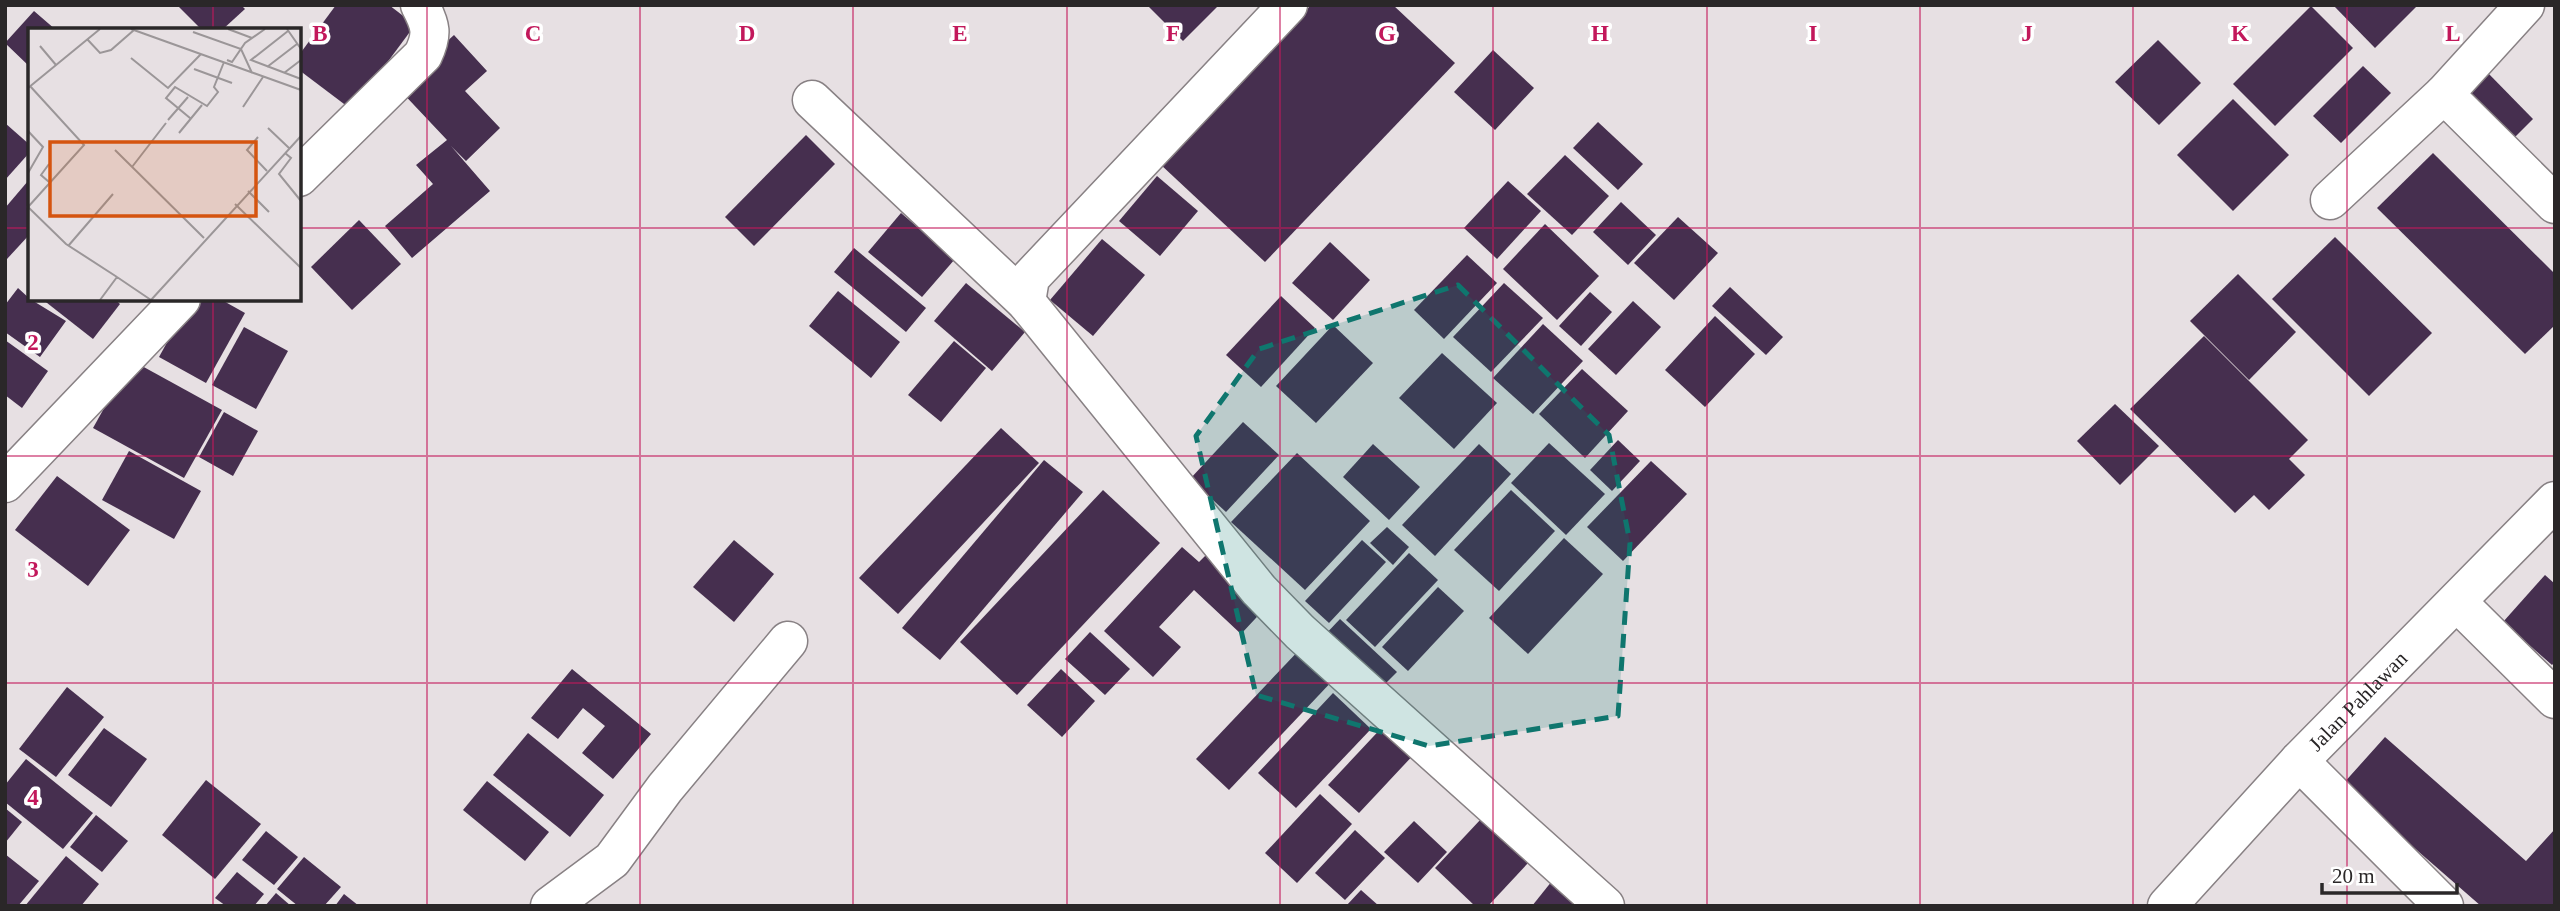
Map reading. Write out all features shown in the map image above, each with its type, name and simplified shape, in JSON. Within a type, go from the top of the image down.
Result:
[{"type":"street","points":[[301,175],[423,55],[432,36],[430,24],[420,5]]},
{"type":"street","points":[[1026,302],[1030,278],[1288,5]]},
{"type":"street","points":[[2330,200],[2444,94],[2525,5]]},
{"type":"street","points":[[2444,94],[2555,204]]},
{"type":"street","points":[[812,100],[1026,302],[1259,590],[1378,704],[1605,906]]},
{"type":"street","points":[[5,483],[179,301]]},
{"type":"street","name":"Jalan Pahlawan","points":[[2167,906],[2299,761],[2555,501]]},
{"type":"street","points":[[2457,602],[2555,699]]},
{"type":"street","points":[[550,906],[612,860],[665,789],[788,641]]},
{"type":"street","points":[[2299,761],[2444,906]]},
{"type":"highlighted area","points":[[1458,285],[1609,435],[1630,543],[1618,716],[1429,746],[1256,695],[1196,436],[1259,349]]},
{"type":"building","points":[[177,5],[241,5],[245,9],[224,28],[200,28]]},
{"type":"building","points":[[336,5],[389,5],[415,25],[352,110],[301,72],[301,52]]},
{"type":"building","points":[[1147,5],[1219,5],[1183,41]]},
{"type":"building","points":[[1311,5],[1393,5],[1455,63],[1265,262],[1160,164]]},
{"type":"building","points":[[2333,5],[2418,5],[2375,48]]},
{"type":"building","points":[[2311,6],[2353,48],[2275,126],[2233,84]]},
{"type":"building","points":[[34,11],[54,28],[28,28],[28,65],[5,43]]},
{"type":"building","points":[[454,35],[487,71],[465,91],[500,128],[466,161],[451,146],[490,191],[412,258],[385,226],[433,184],[416,165],[447,140],[397,87]]},
{"type":"building","points":[[2158,40],[2201,83],[2159,125],[2115,82]]},
{"type":"building","points":[[1493,50],[1534,88],[1495,130],[1454,92]]},
{"type":"building","points":[[2363,66],[2391,93],[2341,143],[2313,116]]},
{"type":"building","points":[[2487,72],[2533,119],[2512,140],[2466,93]]},
{"type":"building","points":[[2233,99],[2289,155],[2233,211],[2177,155]]},
{"type":"building","points":[[1598,122],[1643,164],[1618,190],[1573,148]]},
{"type":"building","points":[[5,123],[28,143],[28,154],[5,180]]},
{"type":"building","points":[[806,135],[835,164],[754,246],[725,217]]},
{"type":"building","points":[[2433,153],[2555,274],[2555,325],[2525,354],[2377,208]]},
{"type":"building","points":[[1565,155],[1609,196],[1572,235],[1527,194]]},
{"type":"building","points":[[1157,176],[1198,211],[1160,256],[1119,221]]},
{"type":"building","points":[[28,181],[28,236],[7,259],[5,208]]},
{"type":"building","points":[[1508,181],[1541,211],[1497,259],[1464,228]]},
{"type":"building","points":[[1621,202],[1656,235],[1628,265],[1593,232]]},
{"type":"building","points":[[901,213],[955,259],[922,297],[868,252]]},
{"type":"building","points":[[1678,217],[1718,253],[1674,300],[1634,263]]},
{"type":"building","points":[[359,220],[401,264],[352,310],[311,267]]},
{"type":"building","points":[[1545,224],[1599,276],[1557,320],[1503,269]]},
{"type":"building","points":[[2335,237],[2432,333],[2369,396],[2272,299]]},
{"type":"building","points":[[1102,239],[1145,275],[1093,336],[1050,300]]},
{"type":"building","points":[[1330,242],[1370,280],[1333,320],[1292,283]]},
{"type":"building","points":[[854,248],[926,308],[906,332],[834,272]]},
{"type":"building","points":[[1467,255],[1497,283],[1444,339],[1414,310]]},
{"type":"building","points":[[2238,274],[2296,332],[2249,380],[2190,321]]},
{"type":"building","points":[[966,283],[1025,332],[992,371],[934,321]]},
{"type":"building","points":[[1504,283],[1543,318],[1491,372],[1453,337]]},
{"type":"building","points":[[1730,287],[1783,337],[1766,355],[1712,306]]},
{"type":"building","points":[[18,288],[28,297],[28,301],[33,301],[66,321],[40,357],[5,332],[5,305]]},
{"type":"building","points":[[838,291],[900,342],[871,378],[809,326]]},
{"type":"building","points":[[1590,292],[1612,312],[1581,346],[1559,326]]},
{"type":"building","points":[[1281,296],[1315,328],[1261,387],[1226,355]]},
{"type":"building","points":[[45,301],[116,301],[120,304],[93,339]]},
{"type":"building","points":[[190,301],[224,301],[245,313],[206,383],[159,357]]},
{"type":"building","points":[[1633,301],[1661,327],[1616,375],[1588,349]]},
{"type":"building","points":[[1715,316],[1755,354],[1705,407],[1665,370]]},
{"type":"building","points":[[1543,324],[1583,361],[1533,414],[1493,378]]},
{"type":"building","points":[[1333,325],[1373,363],[1316,423],[1276,386]]},
{"type":"building","points":[[244,327],[288,351],[256,409],[212,385]]},
{"type":"building","points":[[2204,336],[2308,440],[2289,459],[2305,475],[2269,510],[2254,495],[2235,513],[2130,409]]},
{"type":"building","points":[[5,340],[48,371],[22,408],[5,395]]},
{"type":"building","points":[[954,341],[986,368],[941,422],[908,395]]},
{"type":"building","points":[[1442,353],[1497,403],[1454,449],[1399,398]]},
{"type":"building","points":[[131,360],[222,410],[184,478],[93,428]]},
{"type":"building","points":[[1582,369],[1628,411],[1585,458],[1539,414]]},
{"type":"building","points":[[2115,404],[2159,446],[2120,485],[2077,441]]},
{"type":"building","points":[[224,412],[258,431],[233,476],[199,457]]},
{"type":"building","points":[[1243,422],[1279,455],[1226,512],[1190,479]]},
{"type":"building","points":[[1001,428],[1039,463],[898,614],[859,578]]},
{"type":"building","points":[[1618,440],[1640,461],[1612,491],[1590,470]]},
{"type":"building","points":[[1549,443],[1605,494],[1566,535],[1511,483]]},
{"type":"building","points":[[1373,444],[1420,487],[1389,520],[1343,477]]},
{"type":"building","points":[[1479,444],[1511,474],[1435,556],[1402,525]]},
{"type":"building","points":[[129,451],[201,491],[174,539],[102,500]]},
{"type":"building","points":[[1297,453],[1370,521],[1305,590],[1231,522]]},
{"type":"building","points":[[1044,460],[1083,492],[940,660],[902,628]]},
{"type":"building","points":[[1651,461],[1687,494],[1623,561],[1587,527]]},
{"type":"building","points":[[57,476],[130,530],[88,586],[15,530]]},
{"type":"building","points":[[1103,490],[1160,543],[1017,695],[960,642]]},
{"type":"building","points":[[1511,490],[1555,531],[1499,591],[1454,550]]},
{"type":"building","points":[[1387,527],[1409,547],[1393,565],[1370,543]]},
{"type":"building","points":[[1564,538],[1603,574],[1528,654],[1489,618]]},
{"type":"building","points":[[734,540],[774,574],[734,622],[693,587]]},
{"type":"building","points":[[1362,540],[1386,562],[1329,623],[1305,601]]},
{"type":"building","points":[[1182,547],[1199,562],[1211,550],[1269,604],[1241,634],[1194,590],[1159,627],[1181,647],[1153,677],[1104,631]]},
{"type":"building","points":[[1409,553],[1438,580],[1375,647],[1346,620]]},
{"type":"building","points":[[2545,575],[2555,584],[2555,662],[2552,665],[2503,622]]},
{"type":"building","points":[[1438,587],[1464,611],[1408,671],[1382,647]]},
{"type":"building","points":[[1340,619],[1397,672],[1379,690],[1322,638]]},
{"type":"building","points":[[1090,632],[1130,669],[1105,695],[1065,659]]},
{"type":"building","points":[[1303,646],[1336,677],[1229,790],[1196,759]]},
{"type":"building","points":[[572,669],[651,734],[613,779],[582,753],[605,726],[583,708],[558,739],[531,718]]},
{"type":"building","points":[[1061,669],[1095,701],[1062,737],[1027,705]]},
{"type":"building","points":[[67,687],[104,717],[56,777],[19,749]]},
{"type":"building","points":[[1333,693],[1371,729],[1296,808],[1258,773]]},
{"type":"building","points":[[1387,722],[1418,750],[1359,813],[1328,785]]},
{"type":"building","points":[[104,728],[147,759],[111,807],[68,775]]},
{"type":"building","points":[[528,733],[604,795],[570,837],[493,775]]},
{"type":"building","points":[[2385,737],[2526,861],[2555,829],[2555,906],[2481,906],[2342,785]]},
{"type":"building","points":[[26,759],[93,813],[63,849],[5,802],[5,785]]},
{"type":"building","points":[[206,780],[261,824],[215,879],[162,835]]},
{"type":"building","points":[[487,781],[549,832],[525,861],[463,810]]},
{"type":"building","points":[[1320,794],[1352,824],[1297,883],[1265,853]]},
{"type":"building","points":[[5,808],[22,822],[5,843]]},
{"type":"building","points":[[96,815],[128,841],[102,872],[70,847]]},
{"type":"building","points":[[1481,819],[1528,863],[1488,906],[1475,906],[1435,868]]},
{"type":"building","points":[[1414,821],[1447,852],[1418,883],[1384,852]]},
{"type":"building","points":[[1355,830],[1385,858],[1345,900],[1315,873]]},
{"type":"building","points":[[266,831],[298,857],[274,885],[242,860]]},
{"type":"building","points":[[5,854],[39,881],[18,906],[5,906]]},
{"type":"building","points":[[66,856],[99,884],[81,906],[25,906]]},
{"type":"building","points":[[304,857],[341,887],[324,906],[298,906],[277,889]]},
{"type":"building","points":[[237,872],[264,894],[254,906],[226,906],[215,898]]},
{"type":"building","points":[[1552,881],[1582,906],[1532,906]]},
{"type":"building","points":[[1361,890],[1379,906],[1346,906]]},
{"type":"building","points":[[276,893],[291,906],[265,906]]},
{"type":"building","points":[[344,894],[359,906],[335,906]]}]
